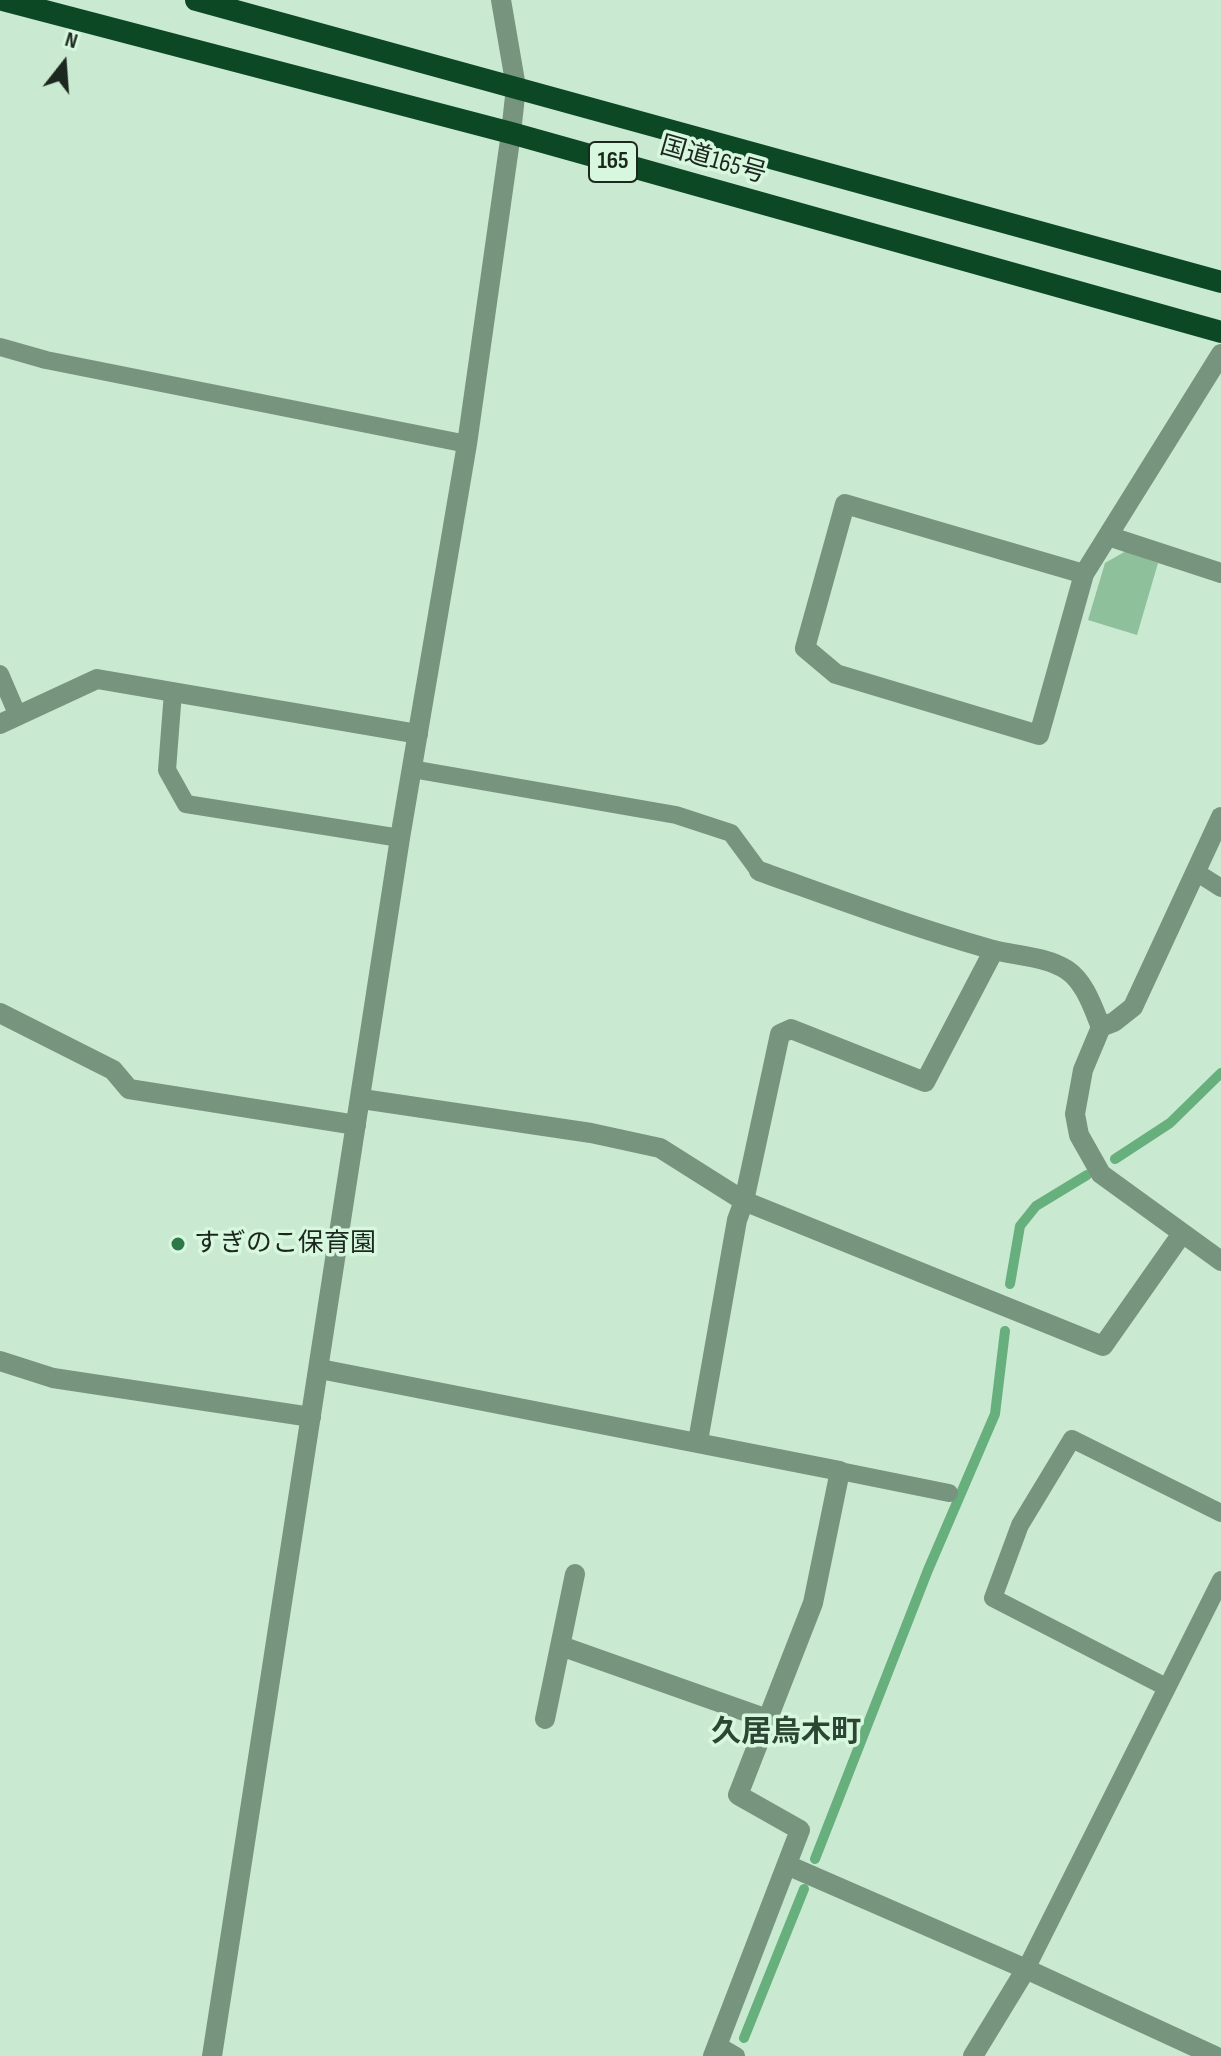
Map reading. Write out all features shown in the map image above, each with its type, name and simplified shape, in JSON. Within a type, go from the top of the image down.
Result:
[{"type":"highway","name":"国道165号","points":[[3,0],[511,133],[1221,332]]},
{"type":"highway","name":"国道165号","points":[[196,0],[1221,282]]},
{"type":"street","points":[[212,2056],[400,838],[467,444],[511,133],[516,87],[501,0]]},
{"type":"street","points":[[1084,574],[845,504],[805,648],[836,674],[1039,735],[1084,574],[1221,354]]},
{"type":"street","points":[[1108,536],[1221,573]]},
{"type":"street","points":[[9,720],[97,679],[418,734]]},
{"type":"street","points":[[1221,817],[1133,1007],[1114,1022],[1101,1027],[1083,1070],[1075,1114],[1079,1135],[1101,1174],[1181,1235],[1221,1261]]},
{"type":"street","points":[[759,871],[879,914],[1065,969],[1077,979],[1101,1027]]},
{"type":"street","points":[[698,1441],[737,1220],[744,1201],[780,1034],[791,1029],[925,1082],[994,950]]},
{"type":"street","points":[[0,1013],[113,1070],[129,1089],[356,1125]]},
{"type":"street","points":[[362,1099],[591,1133],[660,1148],[744,1201],[1103,1346],[1181,1235]]},
{"type":"street","points":[[0,1361],[53,1378],[311,1417]]},
{"type":"street","points":[[320,1369],[840,1471],[813,1603],[738,1795],[800,1830],[715,2051]]},
{"type":"street","points":[[545,1719],[575,1574]]},
{"type":"street","points":[[561,1646],[767,1719]]},
{"type":"street","points":[[787,1865],[1219,2054]]},
{"type":"street","points":[[973,2056],[1026,1969]]},
{"type":"lane","points":[[0,347],[46,360],[467,444]]},
{"type":"lane","points":[[0,674],[9,720]]},
{"type":"lane","points":[[173,692],[167,770],[186,804],[400,838]]},
{"type":"lane","points":[[412,769],[676,815],[731,833],[759,871]]},
{"type":"lane","points":[[1196,872],[1221,888]]},
{"type":"lane","points":[[1166,1687],[993,1598],[1020,1525],[1072,1439],[1221,1513]]},
{"type":"lane","points":[[840,1471],[949,1493]]},
{"type":"lane","points":[[1026,1969],[1221,1580]]},
{"type":"lane","points":[[715,2051],[736,2056]]},
{"type":"green space","points":[[1126,551],[1158,563],[1137,635],[1088,620],[1105,563]]},
{"type":"waterway","points":[[1115,1159],[1170,1123],[1221,1073]]},
{"type":"waterway","points":[[1010,1284],[1020,1226],[1036,1206],[1087,1175]]},
{"type":"waterway","points":[[815,1859],[928,1570],[995,1414],[1005,1331]]},
{"type":"waterway","points":[[744,2038],[804,1889]]},
{"type":"place","name":"すぎのこ保育園","points":[[178,1244]]},
{"type":"district","name":"久居烏木町","points":[[786,1733]]}]
